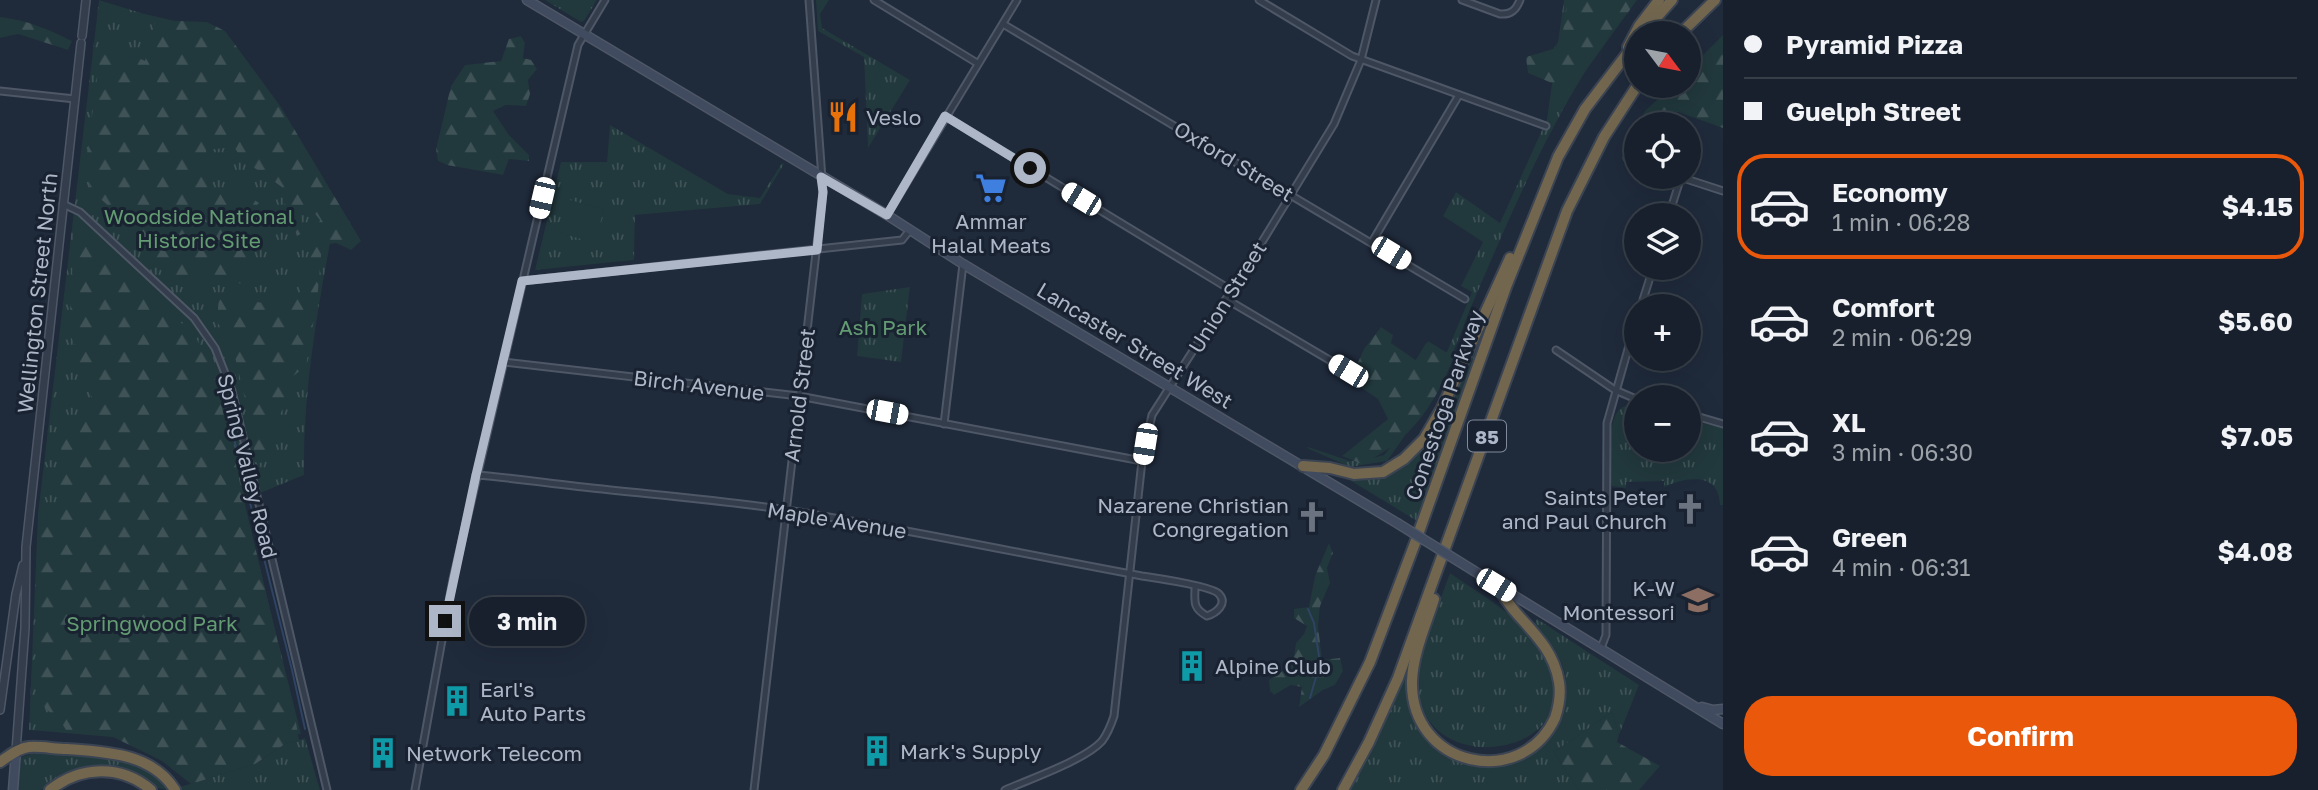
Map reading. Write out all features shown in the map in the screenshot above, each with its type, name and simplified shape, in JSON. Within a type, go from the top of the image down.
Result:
[{"type":"highway","points":[[1620,61],[1639,26],[1660,0]]},
{"type":"highway","points":[[1654,21],[1672,0]]},
{"type":"highway","points":[[1694,21],[1716,0]]},
{"type":"highway","name":"Conestoga Parkway","points":[[1301,790],[1349,710],[1370,663],[1506,287],[1558,157],[1585,109],[1624,56]]},
{"type":"highway","name":"85","points":[[1343,790],[1369,742],[1398,678],[1567,211],[1599,147],[1630,98]]},
{"type":"highway","points":[[1303,466],[1330,468],[1354,474],[1383,472],[1404,459],[1424,439],[1442,408],[1518,241],[1535,213]]},
{"type":"highway","points":[[1472,476],[1416,655],[1412,698],[1421,726],[1436,744],[1454,757],[1472,763],[1508,761],[1531,749],[1551,727],[1560,698],[1560,685],[1550,652],[1535,632],[1516,614],[1496,585]]},
{"type":"highway","points":[[0,762],[16,751],[29,747],[106,752],[131,757],[151,766],[175,790]]},
{"type":"highway","points":[[50,790],[79,774],[96,771],[125,775],[138,780],[151,790]]},
{"type":"main road","name":"Lancaster Street West","points":[[527,0],[1303,466],[1723,724]]},
{"type":"main road","points":[[1697,706],[1713,710],[1723,709]]},
{"type":"main road","name":"Wellington Street North","points":[[13,790],[16,751]]},
{"type":"street","name":"Wellington Street North","points":[[0,710],[16,594],[26,547],[43,407],[86,0]]},
{"type":"street","points":[[415,790],[451,587],[578,45],[604,0]]},
{"type":"street","name":"Arnold Street","points":[[754,790],[823,192],[809,0]]},
{"type":"street","points":[[874,0],[978,63]]},
{"type":"street","points":[[887,215],[1017,0]]},
{"type":"street","points":[[1259,0],[1361,60],[1546,126]]},
{"type":"street","name":"Union Street","points":[[1005,790],[1083,755],[1100,743],[1109,730],[1114,716],[1142,461],[1152,415],[1334,124],[1361,60],[1377,0]]},
{"type":"street","points":[[1462,0],[1507,14],[1513,12],[1520,0]]},
{"type":"street","name":"Oxford Street","points":[[1003,23],[1465,299]]},
{"type":"street","points":[[0,91],[75,99]]},
{"type":"street","points":[[1372,242],[1459,95]]},
{"type":"street","points":[[945,116],[1231,290]]},
{"type":"street","points":[[1701,184],[1723,191]]},
{"type":"street","name":"Spring Valley Road","points":[[63,204],[80,212],[180,304],[204,329],[215,348],[232,391],[327,790]]},
{"type":"street","points":[[522,281],[902,240],[911,230]]},
{"type":"street","points":[[944,424],[963,264]]},
{"type":"street","points":[[1226,299],[1348,371]]},
{"type":"street","points":[[1556,350],[1624,394]]},
{"type":"street","points":[[1601,648],[1606,635],[1607,423],[1624,360]]},
{"type":"street","name":"Birch Avenue","points":[[503,362],[799,396],[1142,461]]},
{"type":"street","points":[[1701,418],[1723,424]]},
{"type":"street","name":"Maple Avenue","points":[[476,475],[786,510],[1195,586],[1214,590],[1219,594],[1221,607],[1215,614],[1207,616],[1198,611],[1195,586]]},
{"type":"street","name":"Wellington Street North","points":[[16,751],[26,547]]},
{"type":"green space","points":[[99,0],[217,31],[336,213],[309,376],[304,475],[243,500],[301,734],[173,761],[136,739],[29,730],[38,514]]},
{"type":"green space","points":[[545,0],[597,0],[581,22]]},
{"type":"green space","points":[[816,0],[829,0],[820,14],[822,28],[910,80],[868,148],[864,57],[818,31]]},
{"type":"green space","points":[[1564,0],[1636,0],[1587,68],[1546,141],[1510,216],[1449,362],[1435,388],[1387,461],[1350,467],[1307,448],[1350,461],[1384,455],[1413,418],[1415,361],[1426,343],[1446,354],[1472,292],[1461,286],[1483,242],[1443,216],[1456,192],[1500,223],[1547,119]]},
{"type":"green space","points":[[1568,0],[1637,0],[1571,91],[1528,73],[1526,57],[1553,49],[1562,37]]},
{"type":"green space","points":[[0,17],[37,26],[72,41],[68,50],[18,34],[0,38]]},
{"type":"green space","name":"Woodside National Historic Site","points":[[156,20],[207,22],[225,31],[281,107],[361,241],[351,250],[336,243],[322,245],[317,301],[306,366],[292,377],[284,394],[284,407],[264,441],[267,456],[263,463],[254,462],[254,437],[232,344],[217,322],[219,296],[263,303],[300,293],[320,220],[313,211],[298,208],[304,232],[297,236],[281,193],[282,187],[243,160],[234,147],[206,150],[211,188],[237,189],[259,203],[239,223],[255,245],[246,283],[205,278],[180,287],[136,248],[116,213],[90,189],[86,161],[102,41],[145,61]]},
{"type":"green space","points":[[1723,35],[1723,128],[1701,120],[1701,112],[1644,112],[1659,98],[1701,98],[1701,57]]},
{"type":"green space","points":[[521,36],[525,43],[523,58],[531,60],[537,69],[528,80],[530,94],[526,106],[506,105],[493,111],[509,135],[529,155],[529,161],[509,159],[503,175],[438,161],[436,149],[451,86],[465,65],[501,61],[509,39]]},
{"type":"green space","points":[[610,125],[728,194],[760,198],[782,163],[784,164],[760,204],[635,215],[634,260],[535,270],[561,162],[607,162]]},
{"type":"green space","points":[[566,199],[604,209],[595,243],[557,232]]},
{"type":"green space","name":"Springwood Park","points":[[83,230],[195,336],[213,370],[293,706],[299,740],[285,744],[255,764],[191,784],[162,761],[109,735],[66,730],[43,705],[37,662],[40,529],[56,511],[63,458],[60,444],[66,425],[91,401],[88,385],[70,365],[82,356],[69,334],[74,235]]},
{"type":"green space","name":"Ash Park","points":[[910,287],[901,362],[857,356],[862,294]]},
{"type":"green space","points":[[1381,327],[1393,335],[1391,343],[1417,361],[1428,341],[1454,357],[1438,391],[1419,420],[1394,444],[1362,464],[1342,456],[1388,419],[1378,399],[1350,380],[1364,349]]},
{"type":"green space","points":[[1480,334],[1484,335],[1417,521],[1348,479],[1349,476],[1397,470],[1424,446],[1447,410]]},
{"type":"green space","points":[[1624,407],[1624,462],[1701,462],[1701,423],[1723,428],[1723,505],[1720,505],[1714,486],[1700,480],[1691,479],[1664,487],[1664,481],[1626,482],[1626,488],[1612,486],[1610,436],[1618,411]]},
{"type":"green space","points":[[1329,543],[1333,553],[1327,568],[1330,583],[1320,606],[1318,626],[1322,660],[1340,658],[1343,671],[1335,685],[1299,707],[1302,687],[1291,685],[1274,695],[1270,691],[1269,680],[1289,667],[1294,657],[1296,643],[1307,626],[1294,618],[1294,609],[1309,607],[1315,576]]},
{"type":"green space","points":[[1450,573],[1526,629],[1554,677],[1553,708],[1537,730],[1511,744],[1481,747],[1452,740],[1429,721],[1418,690],[1420,662]]},
{"type":"green space","points":[[1537,619],[1639,685],[1619,735],[1612,712],[1554,752],[1579,790],[1349,790],[1404,680],[1408,683],[1409,707],[1417,729],[1439,752],[1462,762],[1486,766],[1509,763],[1529,754],[1547,740],[1559,721],[1566,699],[1565,674],[1557,654],[1534,625]]},
{"type":"green space","points":[[1612,712],[1619,735],[1617,742],[1660,766],[1639,790],[1579,790],[1554,752]]},
{"type":"green space","points":[[305,738],[320,790],[182,790],[180,787],[255,764],[285,744]]},
{"type":"green space","points":[[38,752],[96,753],[125,758],[151,771],[171,790],[155,787],[125,770],[100,765],[69,772],[40,790],[18,790],[21,757]]},
{"type":"waterway","points":[[219,379],[305,729]]},
{"type":"waterway","points":[[1308,609],[1314,623],[1320,663],[1310,698]]},
{"type":"place","name":"Veslo","points":[[843,117]]},
{"type":"place","name":"Ammar Halal Meats","points":[[991,188]]},
{"type":"place","name":"Saints Peter and Paul Church","points":[[1690,509]]},
{"type":"place","name":"Nazarene Christian Congregation","points":[[1312,517]]},
{"type":"place","name":"K-W Montessori","points":[[1698,600]]},
{"type":"place","name":"Alpine Club","points":[[1192,666]]},
{"type":"place","name":"Earl's Auto Parts","points":[[457,701]]},
{"type":"place","name":"Mark's Supply","points":[[877,751]]},
{"type":"place","name":"Network Telecom","points":[[383,753]]},
{"type":"route","points":[[445,621],[522,281],[817,250],[823,192],[821,177],[887,215],[945,116],[1030,168]]}]
